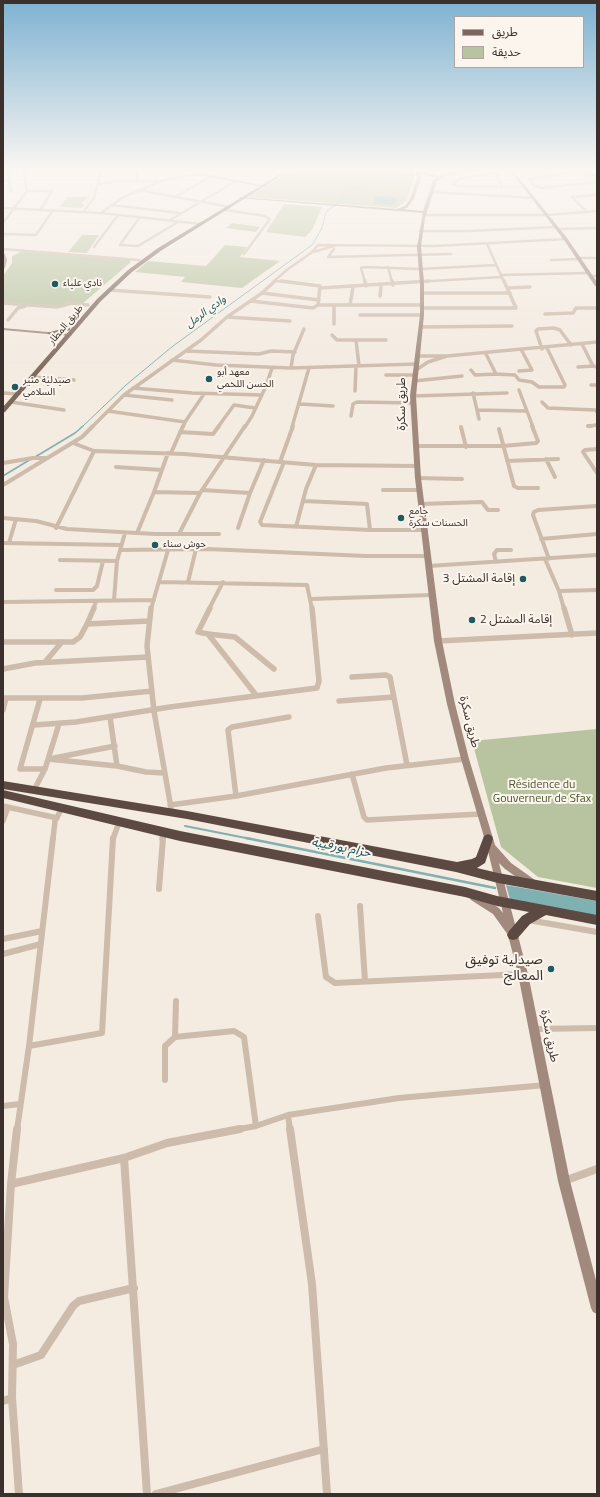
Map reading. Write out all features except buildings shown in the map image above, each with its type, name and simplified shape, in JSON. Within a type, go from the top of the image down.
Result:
[{"type":"highway","points":[[3,781],[34,790]]},
{"type":"highway","points":[[3,785],[171,809],[456,867],[498,878],[597,896]]},
{"type":"highway","points":[[6,800],[60,813],[119,822],[597,920]]},
{"type":"highway","points":[[456,867],[478,862],[490,843]]},
{"type":"highway","points":[[513,935],[533,914],[546,910]]},
{"type":"main road","name":"طريق المطار","points":[[3,411],[91,305],[139,260],[177,238]]},
{"type":"main road","name":"طريق المطار","points":[[91,305],[142,260],[178,238]]},
{"type":"main road","name":"طريق سكرة","points":[[420,238],[422,315],[413,400],[419,490],[426,530],[431,595],[438,641],[465,759],[490,843],[524,974],[564,1181],[597,1308]]},
{"type":"main road","points":[[566,239],[597,285]]},
{"type":"main road","points":[[3,254],[5,260],[3,268]]},
{"type":"main road","points":[[3,329],[65,335]]},
{"type":"main road","points":[[49,334],[65,335]]},
{"type":"main road","name":"طريق المطار","points":[[3,405],[33,377],[65,335]]},
{"type":"main road","points":[[490,843],[508,866],[532,883]]},
{"type":"main road","points":[[465,892],[487,904],[496,911],[513,935]]},
{"type":"street","points":[[94,247],[101,238]]},
{"type":"street","points":[[125,238],[120,245],[138,246],[152,238]]},
{"type":"street","points":[[244,254],[256,238]]},
{"type":"street","points":[[3,485],[73,443],[89,431],[124,395],[185,351],[227,317],[262,293],[288,269],[313,252],[316,246],[320,244],[419,246],[487,244],[566,239]]},
{"type":"street","points":[[251,301],[313,308],[318,305],[350,305],[513,310],[516,308],[487,244]]},
{"type":"street","points":[[3,249],[139,260]]},
{"type":"street","points":[[334,249],[328,257],[420,256],[451,254]]},
{"type":"street","points":[[3,254],[19,250]]},
{"type":"street","points":[[551,260],[597,258]]},
{"type":"street","points":[[366,286],[362,267],[421,269],[496,265]]},
{"type":"street","points":[[388,267],[393,285]]},
{"type":"street","points":[[277,280],[318,285],[321,288],[380,286],[501,276],[590,274],[597,276]]},
{"type":"street","points":[[380,286],[380,296]]},
{"type":"street","points":[[350,305],[353,287]]},
{"type":"street","points":[[507,288],[530,287]]},
{"type":"street","points":[[318,305],[321,288]]},
{"type":"street","points":[[109,290],[210,297]]},
{"type":"street","points":[[262,293],[319,300]]},
{"type":"street","points":[[422,293],[510,294]]},
{"type":"street","points":[[3,303],[61,307]]},
{"type":"street","points":[[8,320],[20,307],[54,309],[72,303],[91,305]]},
{"type":"street","points":[[334,305],[334,324]]},
{"type":"street","points":[[545,314],[573,313],[576,308],[597,308]]},
{"type":"street","points":[[360,315],[422,315]]},
{"type":"street","points":[[227,317],[290,321]]},
{"type":"street","points":[[421,327],[512,326]]},
{"type":"street","points":[[542,349],[536,331],[538,329],[554,328],[560,330],[572,345]]},
{"type":"street","points":[[291,368],[295,352],[304,329]]},
{"type":"street","points":[[332,335],[337,340],[386,340]]},
{"type":"street","points":[[355,391],[358,366],[356,340]]},
{"type":"street","points":[[417,356],[486,354],[597,342]]},
{"type":"street","points":[[578,368],[595,366],[582,344]]},
{"type":"street","points":[[471,370],[474,375],[515,375],[519,380],[532,382],[539,387],[564,387],[565,385],[547,348]]},
{"type":"street","points":[[519,372],[532,370],[522,350]]},
{"type":"street","points":[[185,351],[253,354],[271,351],[295,352]]},
{"type":"street","points":[[486,354],[496,374]]},
{"type":"street","points":[[386,375],[415,373],[428,362],[447,356]]},
{"type":"street","points":[[172,360],[272,368],[358,366],[415,373],[462,376]]},
{"type":"street","points":[[179,534],[201,492],[225,457],[255,408],[272,368]]},
{"type":"street","points":[[309,368],[300,404],[282,462],[260,524],[264,526],[370,530],[426,530]]},
{"type":"street","points":[[33,377],[74,380]]},
{"type":"street","points":[[591,385],[597,385]]},
{"type":"street","points":[[133,388],[204,394],[261,395]]},
{"type":"street","points":[[416,446],[466,447],[536,443],[538,441],[519,390]]},
{"type":"street","points":[[3,393],[16,394]]},
{"type":"street","points":[[473,393],[479,418]]},
{"type":"street","points":[[351,416],[353,404],[357,402],[413,400],[473,393],[507,393]]},
{"type":"street","points":[[137,533],[162,470],[180,432],[204,394]]},
{"type":"street","points":[[124,395],[172,400]]},
{"type":"street","points":[[180,432],[213,434],[241,395]]},
{"type":"street","points":[[11,402],[64,410]]},
{"type":"street","points":[[542,402],[548,408],[595,410],[597,412]]},
{"type":"street","points":[[300,404],[333,406]]},
{"type":"street","points":[[234,405],[255,408]]},
{"type":"street","points":[[477,410],[526,411]]},
{"type":"street","points":[[108,411],[185,422]]},
{"type":"street","points":[[588,426],[597,425]]},
{"type":"street","points":[[461,427],[466,447]]},
{"type":"street","points":[[499,429],[516,488],[538,488]]},
{"type":"street","points":[[73,443],[94,451],[170,453],[316,465],[417,466]]},
{"type":"street","points":[[597,449],[585,450],[583,452],[597,473]]},
{"type":"street","points":[[56,528],[94,451]]},
{"type":"street","points":[[3,463],[33,458],[48,458]]},
{"type":"street","points":[[546,459],[555,477]]},
{"type":"street","points":[[507,461],[558,459]]},
{"type":"street","points":[[238,528],[250,493],[264,460]]},
{"type":"street","points":[[296,527],[316,465]]},
{"type":"street","points":[[116,467],[162,470]]},
{"type":"street","points":[[418,478],[462,479]]},
{"type":"street","points":[[383,490],[419,490]]},
{"type":"street","points":[[154,492],[250,493]]},
{"type":"street","points":[[304,501],[367,504],[370,530]]},
{"type":"street","points":[[421,504],[482,502],[488,510],[498,510]]},
{"type":"street","points":[[572,635],[559,591],[533,515],[534,512],[538,510],[597,506]]},
{"type":"street","points":[[3,518],[40,522],[56,528],[125,533],[219,534]]},
{"type":"street","points":[[9,543],[16,519]]},
{"type":"street","points":[[114,600],[117,561],[125,533]]},
{"type":"street","points":[[541,539],[597,534]]},
{"type":"street","points":[[3,543],[47,546],[168,550],[196,549],[352,556],[428,556]]},
{"type":"street","points":[[188,582],[196,549]]},
{"type":"street","points":[[168,550],[149,621],[148,657],[154,711],[171,809],[352,774],[407,765],[465,759]]},
{"type":"street","points":[[496,562],[494,554],[497,550],[511,550]]},
{"type":"street","points":[[429,566],[597,555]]},
{"type":"street","points":[[60,560],[117,561]]},
{"type":"street","points":[[56,590],[93,590],[97,586],[103,561]]},
{"type":"street","points":[[34,725],[59,724],[256,695],[312,690],[318,688],[319,681],[311,599],[308,587],[305,584],[160,582]]},
{"type":"street","points":[[223,582],[199,630],[201,634],[228,635],[235,637],[274,670]]},
{"type":"street","points":[[559,591],[597,590]]},
{"type":"street","points":[[311,599],[431,595]]},
{"type":"street","points":[[3,602],[96,602],[114,600],[154,600]]},
{"type":"street","points":[[3,642],[62,642],[78,640],[87,624],[96,602]]},
{"type":"street","points":[[87,624],[149,621]]},
{"type":"street","points":[[438,641],[597,633]]},
{"type":"street","points":[[208,634],[256,695]]},
{"type":"street","points":[[45,662],[62,642]]},
{"type":"street","points":[[3,669],[45,662],[148,657]]},
{"type":"street","points":[[352,677],[388,676],[390,679],[407,765]]},
{"type":"street","points":[[3,710],[5,698],[82,698],[152,691]]},
{"type":"street","points":[[339,701],[394,697]]},
{"type":"street","points":[[40,699],[34,725],[20,769],[45,769]]},
{"type":"street","points":[[110,717],[117,766]]},
{"type":"street","points":[[236,796],[228,730],[232,727],[289,717]]},
{"type":"street","points":[[34,790],[45,769],[59,724]]},
{"type":"street","points":[[48,759],[115,746]]},
{"type":"street","points":[[48,759],[117,766],[146,772],[165,773]]},
{"type":"street","points":[[352,774],[364,816],[367,820],[481,814]]},
{"type":"street","points":[[3,821],[6,800]]},
{"type":"street","points":[[19,1494],[8,1399],[13,1365],[13,1344],[4,1297],[11,1184],[20,1104],[42,944],[42,931],[55,821],[60,813]]},
{"type":"street","points":[[29,1046],[97,1035],[103,1030],[113,836],[119,822]]},
{"type":"street","points":[[159,889],[163,832]]},
{"type":"street","points":[[360,906],[364,981]]},
{"type":"street","points":[[318,916],[326,977],[335,983],[524,974]]},
{"type":"street","points":[[526,920],[597,932]]},
{"type":"street","points":[[3,939],[42,931]]},
{"type":"street","points":[[3,954],[42,944]]},
{"type":"street","points":[[175,1038],[176,1001]]},
{"type":"street","points":[[535,1029],[597,1028]]},
{"type":"street","points":[[165,1080],[166,1046],[175,1038],[234,1031],[244,1037],[256,1126]]},
{"type":"street","points":[[11,1184],[124,1158],[140,1151],[168,1143],[256,1126],[288,1114],[399,1098],[546,1085]]},
{"type":"street","points":[[3,1106],[20,1104]]},
{"type":"street","points":[[288,1114],[312,1284],[327,1494]]},
{"type":"street","points":[[124,1158],[147,1494]]},
{"type":"street","points":[[564,1181],[597,1169]]},
{"type":"street","points":[[13,1365],[42,1355],[73,1306],[79,1301],[134,1288]]},
{"type":"street","points":[[156,1494],[324,1449]]},
{"type":"green space","points":[[80,238],[97,238],[87,253],[68,252]]},
{"type":"green space","points":[[225,245],[247,247],[240,257],[280,261],[242,288],[181,282],[185,277],[135,272],[148,261],[206,266]]},
{"type":"green space","name":"نادي علياء","points":[[23,251],[129,260],[131,262],[82,304],[68,302],[58,307],[3,302],[3,276],[12,263],[12,256]]},
{"type":"green space","name":"Résidence du Gouverneur de Sfax","points":[[597,729],[597,888],[538,877],[501,847],[472,741]]},
{"type":"water","points":[[506,885],[597,901],[597,916],[510,900]]},
{"type":"waterway","name":"وادي الرمل","points":[[82,427],[126,385],[173,346],[312,245],[316,238]]},
{"type":"waterway","name":"وادي الرمل","points":[[35,457],[75,433],[83,426]]},
{"type":"waterway","name":"وادي الرمل","points":[[3,476],[31,459]]},
{"type":"waterway","name":"حزام بورقيبة","points":[[185,826],[250,839]]},
{"type":"waterway","name":"حزام بورقيبة","points":[[246,838],[250,839]]},
{"type":"waterway","name":"حزام بورقيبة","points":[[250,839],[495,888]]},
{"type":"place","name":"نادي علياء","points":[[55,284]]},
{"type":"place","name":"معهد أبو الحسن اللخمي","points":[[209,379]]},
{"type":"place","name":"صيدلية منير السلامي","points":[[15,387]]},
{"type":"place","name":"جامع الحسنات سكرة","points":[[401,518]]},
{"type":"place","name":"حوش سناء","points":[[155,545]]},
{"type":"place","name":"إقامة المشتل 3","points":[[523,579]]},
{"type":"place","name":"إقامة المشتل 2","points":[[472,620]]},
{"type":"place","name":"صيدلية توفيق المعالج","points":[[551,969]]}]
